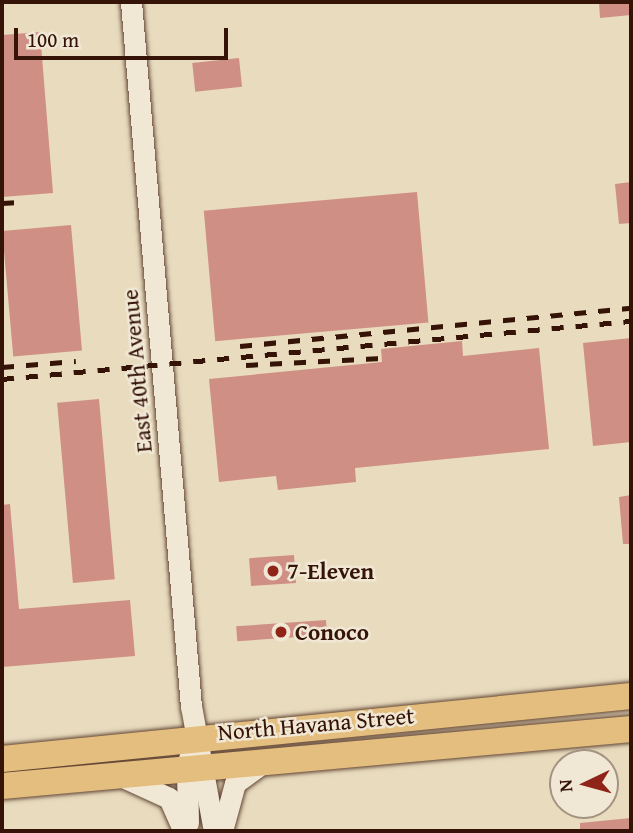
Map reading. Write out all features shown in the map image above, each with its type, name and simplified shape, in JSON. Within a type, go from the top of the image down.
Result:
[{"type":"main road","name":"North Havana Street","points":[[2,759],[195,736],[631,696]]},
{"type":"main road","name":"North Havana Street","points":[[2,786],[197,766],[631,729]]},
{"type":"street","name":"East 40th Avenue","points":[[131,2],[197,766],[214,831]]},
{"type":"street","points":[[222,831],[235,783],[271,760]]},
{"type":"street","name":"East 40th Avenue","points":[[186,831],[197,766]]},
{"type":"street","points":[[102,775],[161,791],[186,831]]},
{"type":"building","points":[[599,2],[631,2],[631,15],[600,18]]},
{"type":"building","points":[[40,32],[53,193],[2,197],[2,35]]},
{"type":"building","points":[[239,58],[242,87],[195,92],[192,63]]},
{"type":"building","points":[[631,182],[631,223],[619,224],[615,184]]},
{"type":"building","points":[[417,192],[428,323],[215,341],[204,211]]},
{"type":"building","points":[[71,225],[82,351],[13,357],[2,231]]},
{"type":"building","points":[[631,338],[631,442],[593,446],[583,343]]},
{"type":"building","points":[[462,341],[463,356],[539,348],[549,449],[355,468],[356,482],[278,490],[276,476],[219,482],[209,379],[382,362],[381,349]]},
{"type":"building","points":[[99,399],[115,579],[73,583],[57,403]]},
{"type":"building","points":[[631,495],[631,544],[623,544],[619,497]]},
{"type":"building","points":[[10,504],[19,609],[130,600],[135,656],[2,667],[2,505]]},
{"type":"building","name":"7-Eleven","points":[[294,555],[296,583],[251,586],[249,558]]},
{"type":"building","name":"Conoco","points":[[326,620],[327,635],[237,641],[236,626]]},
{"type":"building","points":[[631,818],[631,831],[580,831],[580,823]]},
{"type":"railway","points":[[2,203],[24,202]]},
{"type":"railway","points":[[240,346],[631,308]]},
{"type":"railway","points":[[2,379],[631,321]]},
{"type":"railway","points":[[246,365],[382,358]]},
{"type":"railway","points":[[2,367],[76,361]]},
{"type":"place","name":"7-Eleven","points":[[273,571]]},
{"type":"place","name":"Conoco","points":[[281,632]]}]
